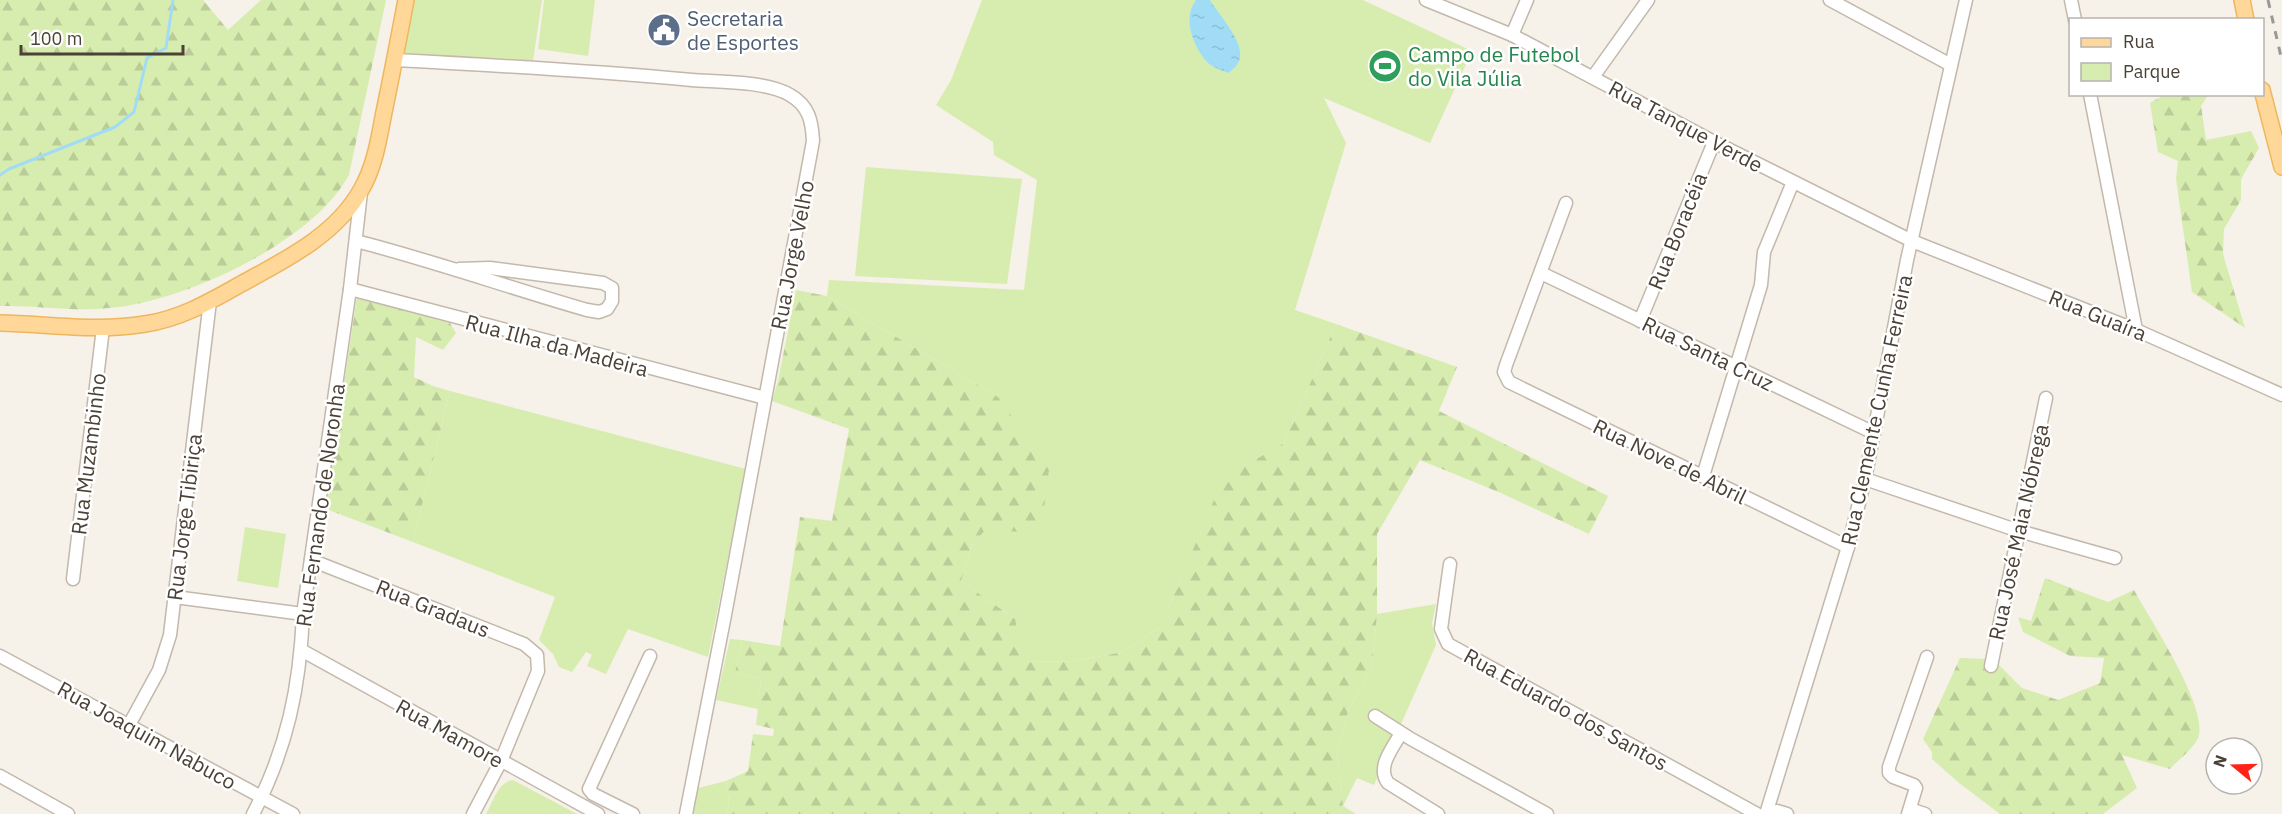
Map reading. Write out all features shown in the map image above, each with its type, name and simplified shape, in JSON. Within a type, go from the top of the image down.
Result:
[{"type":"main road","points":[[0,323],[103,328],[147,324],[175,317],[210,302],[293,256],[332,225],[362,190],[378,143],[406,0]]},
{"type":"main road","points":[[2242,0],[2246,18]]},
{"type":"main road","points":[[2264,96],[2282,166]]},
{"type":"street","name":"Rua Tanque Verde","points":[[1426,0],[1512,35],[1714,142],[1912,241]]},
{"type":"street","points":[[1512,35],[1527,0]]},
{"type":"street","points":[[1593,77],[1648,0]]},
{"type":"street","points":[[1830,0],[1951,64]]},
{"type":"street","name":"Rua Clemente Cunha Ferreira","points":[[1766,814],[1848,548],[1865,479],[1912,241],[1966,0]]},
{"type":"street","points":[[2071,0],[2075,18]]},
{"type":"street","name":"Rua Jorge Velho","points":[[395,60],[606,72],[751,85],[777,89],[800,102],[812,122],[813,141],[686,814]]},
{"type":"street","points":[[2090,96],[2136,330]]},
{"type":"street","name":"Rua Boracéia","points":[[1640,321],[1714,142]]},
{"type":"street","points":[[1703,476],[1761,285],[1764,252],[1793,182]]},
{"type":"street","name":"Rua Fernando de Noronha","points":[[253,814],[262,798],[285,741],[291,719],[302,650],[303,614],[362,190]]},
{"type":"street","points":[[1541,273],[1566,203]]},
{"type":"street","points":[[356,241],[459,269],[490,282],[599,312],[607,309],[612,301],[612,288],[603,283],[490,268],[459,269]]},
{"type":"street","name":"Rua Guaíra","points":[[1912,241],[2136,330],[2282,395]]},
{"type":"street","name":"Rua Santa Cruz","points":[[1541,273],[1874,433]]},
{"type":"street","name":"Rua Nove de Abril","points":[[1541,273],[1506,365],[1506,378],[1509,382],[1848,548]]},
{"type":"street","name":"Rua Ilha da Madeira","points":[[350,289],[765,398]]},
{"type":"street","name":"Rua Jorge Tibiriça","points":[[129,725],[165,654],[175,597],[210,302]]},
{"type":"street","name":"Rua Muzambinho","points":[[73,579],[103,328]]},
{"type":"street","name":"Rua José Maia Nóbrega","points":[[1990,666],[2046,398]]},
{"type":"street","points":[[1865,479],[2019,531],[2115,558]]},
{"type":"street","name":"Rua Gradaus","points":[[311,560],[524,644],[537,656],[538,671],[501,761]]},
{"type":"street","name":"Rua Eduardo dos Santos","points":[[1450,564],[1441,629],[1445,640],[1454,648],[1757,814]]},
{"type":"street","points":[[175,597],[303,614]]},
{"type":"street","name":"Rua Mamore","points":[[302,650],[598,814]]},
{"type":"street","points":[[633,814],[593,794],[589,789],[650,656]]},
{"type":"street","name":"Rua Joaquim Nabuco","points":[[0,657],[293,814]]},
{"type":"street","points":[[1924,814],[1909,812],[1916,788],[1914,785],[1893,777],[1889,773],[1889,767],[1927,657]]},
{"type":"street","points":[[1375,716],[1401,734],[1547,814]]},
{"type":"street","points":[[1401,734],[1383,766],[1383,777],[1388,783],[1438,814]]},
{"type":"street","points":[[473,814],[501,761]]},
{"type":"street","points":[[0,776],[68,814]]},
{"type":"street","points":[[1772,814],[1777,812],[1787,814]]},
{"type":"green space","points":[[0,0],[203,0],[228,30],[261,0],[386,0],[349,175],[331,200],[307,223],[277,245],[208,281],[173,294],[109,308],[0,306]]},
{"type":"green space","points":[[412,0],[542,0],[533,61],[409,58],[402,49]]},
{"type":"green space","points":[[544,0],[595,0],[588,56],[538,49]]},
{"type":"green space","points":[[982,0],[1363,0],[1472,51],[1430,143],[1324,98],[1346,143],[1295,310],[1336,324],[1284,443],[1223,480],[1160,627],[1123,652],[1074,661],[1023,662],[1015,619],[961,581],[972,546],[985,530],[998,397],[827,296],[829,280],[1024,290],[1037,180],[994,155],[993,142],[936,105],[951,80]]},
{"type":"green space","points":[[2162,96],[2207,96],[2201,106],[2206,140],[2251,131],[2259,148],[2241,179],[2241,200],[2224,229],[2223,254],[2245,328],[2192,292],[2176,179],[2178,161],[2158,152],[2150,103]]},
{"type":"green space","points":[[866,167],[1022,179],[1007,284],[855,276]]},
{"type":"green space","points":[[796,290],[827,296],[998,397],[1049,469],[1041,533],[985,530],[972,546],[961,581],[1015,619],[1024,662],[1074,661],[1123,652],[1160,627],[1223,479],[1284,443],[1336,324],[1457,367],[1439,411],[1608,496],[1589,534],[1501,493],[1420,460],[1377,534],[1377,614],[1372,668],[1348,712],[1337,753],[1343,806],[1340,814],[727,814],[729,802],[726,781],[748,771],[753,734],[773,736],[774,729],[756,725],[761,679],[735,672],[742,640],[780,646],[800,517],[832,521],[849,429],[772,401]]},
{"type":"green space","points":[[357,296],[450,323],[456,333],[443,350],[416,337],[414,377],[450,391],[413,542],[326,509]]},
{"type":"green space","points":[[450,391],[746,469],[708,657],[628,629],[606,674],[587,666],[592,655],[586,652],[572,672],[559,667],[553,654],[539,640],[555,597],[413,542]]},
{"type":"green space","points":[[245,527],[286,534],[278,588],[237,581]]},
{"type":"green space","points":[[2045,578],[2108,602],[2134,590],[2176,664],[2195,707],[2199,724],[2198,738],[2170,769],[2122,755],[2137,788],[2103,814],[2000,814],[1932,759],[1932,752],[1923,739],[1960,658],[1987,659],[1996,662],[2022,688],[2058,700],[2100,683],[2104,658],[2070,656],[2023,632],[2018,617],[2031,621]]},
{"type":"green space","points":[[1436,604],[1432,623],[1436,645],[1374,785],[1357,778],[1343,806],[1337,753],[1348,712],[1372,668],[1377,614]]},
{"type":"green space","points":[[730,639],[742,640],[735,672],[761,679],[758,709],[716,700]]},
{"type":"green space","points":[[512,780],[577,814],[486,814],[499,789]]},
{"type":"green space","points":[[726,781],[729,802],[727,814],[692,814],[698,788]]},
{"type":"green space","points":[[1343,806],[1356,814],[1340,814]]},
{"type":"water","points":[[1196,0],[1210,0],[1236,39],[1240,56],[1237,64],[1228,73],[1207,62],[1197,48],[1190,23],[1192,7]]},
{"type":"waterway","points":[[0,175],[9,169],[115,127],[134,112],[147,58],[166,48],[173,0]]},
{"type":"railway","points":[[2268,0],[2282,61]]},
{"type":"place","name":"Secretaria de Esportes","points":[[664,30]]},
{"type":"place","name":"Campo de Futebol do Vila Júlia","points":[[1385,66]]}]
